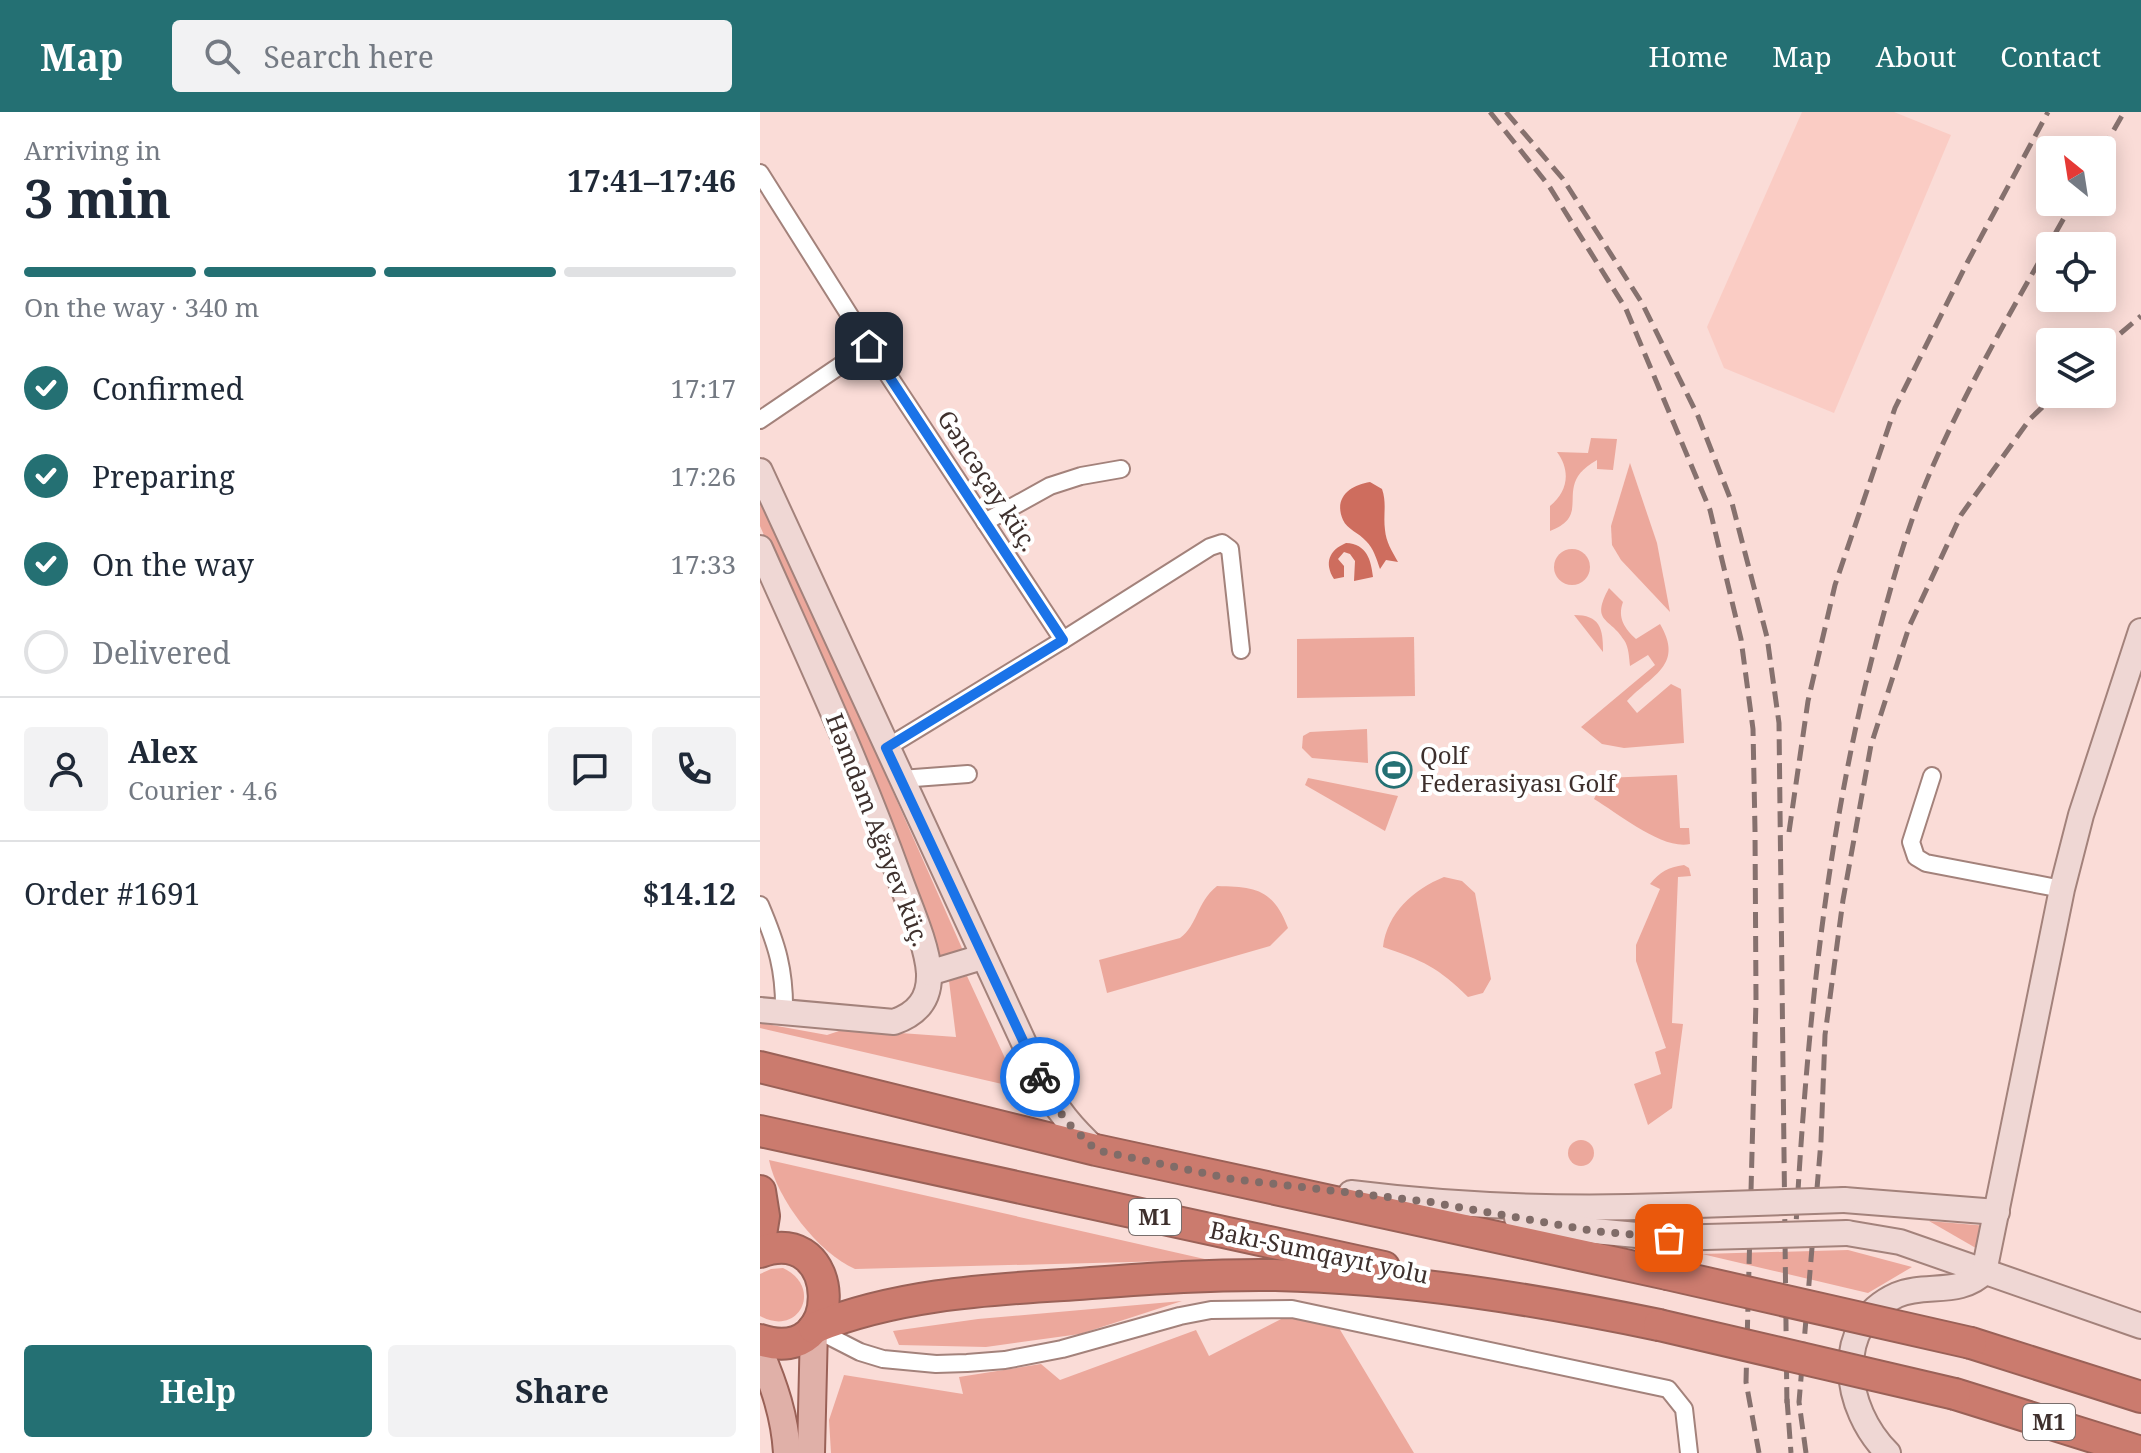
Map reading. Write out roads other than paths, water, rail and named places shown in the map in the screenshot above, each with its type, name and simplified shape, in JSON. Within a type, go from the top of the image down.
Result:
[{"type":"highway","name":"M1","points":[[760,1067],[1096,1150],[1971,1343],[2141,1397]]},
{"type":"highway","name":"Bakı-Sumqayıt yolu","points":[[760,1131],[1550,1303]]},
{"type":"highway","points":[[760,1191],[764,1216],[760,1241]]},
{"type":"highway","points":[[760,1252],[787,1249],[807,1258],[815,1266],[821,1275],[826,1297],[814,1328]]},
{"type":"highway","points":[[760,1340],[771,1344],[790,1342],[814,1328],[871,1308],[907,1301],[1012,1289],[1167,1278],[1274,1275],[1329,1278],[1550,1303]]},
{"type":"highway","name":"M1","points":[[1550,1303],[1659,1325],[1955,1394],[2141,1452]]},
{"type":"main road","points":[[811,1453],[814,1328]]},
{"type":"main road","points":[[760,1352],[778,1399],[787,1453]]},
{"type":"street","name":"Gəncəçay küç.","points":[[760,173],[869,346],[1063,640]]},
{"type":"street","points":[[760,420],[869,346]]},
{"type":"street","points":[[985,522],[1050,486],[1081,476],[1121,469]]},
{"type":"street","points":[[760,471],[982,957],[1053,1103],[1096,1150]]},
{"type":"street","points":[[886,748],[1210,547],[1222,543],[1230,549],[1241,650]]},
{"type":"street","name":"Həmdəm Ağayev küç.","points":[[760,548],[877,817],[929,973],[927,994],[920,1008],[894,1022],[772,1012]]},
{"type":"street","points":[[1888,1453],[1867,1424],[1854,1395],[1850,1379],[1851,1358],[1863,1323],[1885,1302],[1899,1294],[1919,1289],[1966,1285],[1984,1272],[2062,889],[2081,815],[2141,631]]},
{"type":"street","points":[[901,779],[968,774]]},
{"type":"street","points":[[1932,776],[1911,842],[1916,857],[1926,863],[2062,889]]},
{"type":"street","points":[[760,905],[782,968],[772,1012]]},
{"type":"street","points":[[929,973],[982,957]]},
{"type":"street","points":[[1232,1179],[1430,1202],[1594,1231],[1669,1238],[1847,1233],[1900,1242],[1951,1258],[2141,1326]]},
{"type":"street","points":[[1430,1202],[1588,1208],[1854,1201],[1997,1212]]},
{"type":"street","points":[[1854,1201],[1951,1258]]},
{"type":"street","points":[[814,1328],[860,1352],[883,1359],[936,1364],[967,1363],[1005,1360],[1062,1349],[1211,1310],[1292,1309],[1668,1389],[1684,1409],[1689,1453]]},
{"type":"railway","points":[[1490,112],[1549,186],[1626,309],[1710,510],[1741,639],[1753,729],[1755,830],[1756,1000],[1746,1382],[1759,1453]]},
{"type":"railway","points":[[1506,112],[1563,179],[1642,303],[1698,416],[1732,503],[1767,637],[1779,723],[1787,1410]]},
{"type":"railway","points":[[1789,832],[1808,701],[1835,585],[1895,408],[1967,263],[2048,112]]},
{"type":"railway","points":[[2110,136],[2124,112]]},
{"type":"railway","points":[[1795,1243],[1812,1013],[1831,861],[1844,785],[1878,635],[1909,529],[1932,468],[1981,366],[2065,216]]},
{"type":"railway","points":[[2116,337],[2141,316]]},
{"type":"railway","points":[[1806,1453],[1799,1402],[1821,1141],[1825,1035],[1843,900],[1871,745],[1909,627],[1961,515],[2030,419],[2041,408]]},
{"type":"railway","points":[[1787,1399],[1791,1453]]},
{"type":"place","name":"Qolf Federasiyası Golf","points":[[1394,770]]}]
